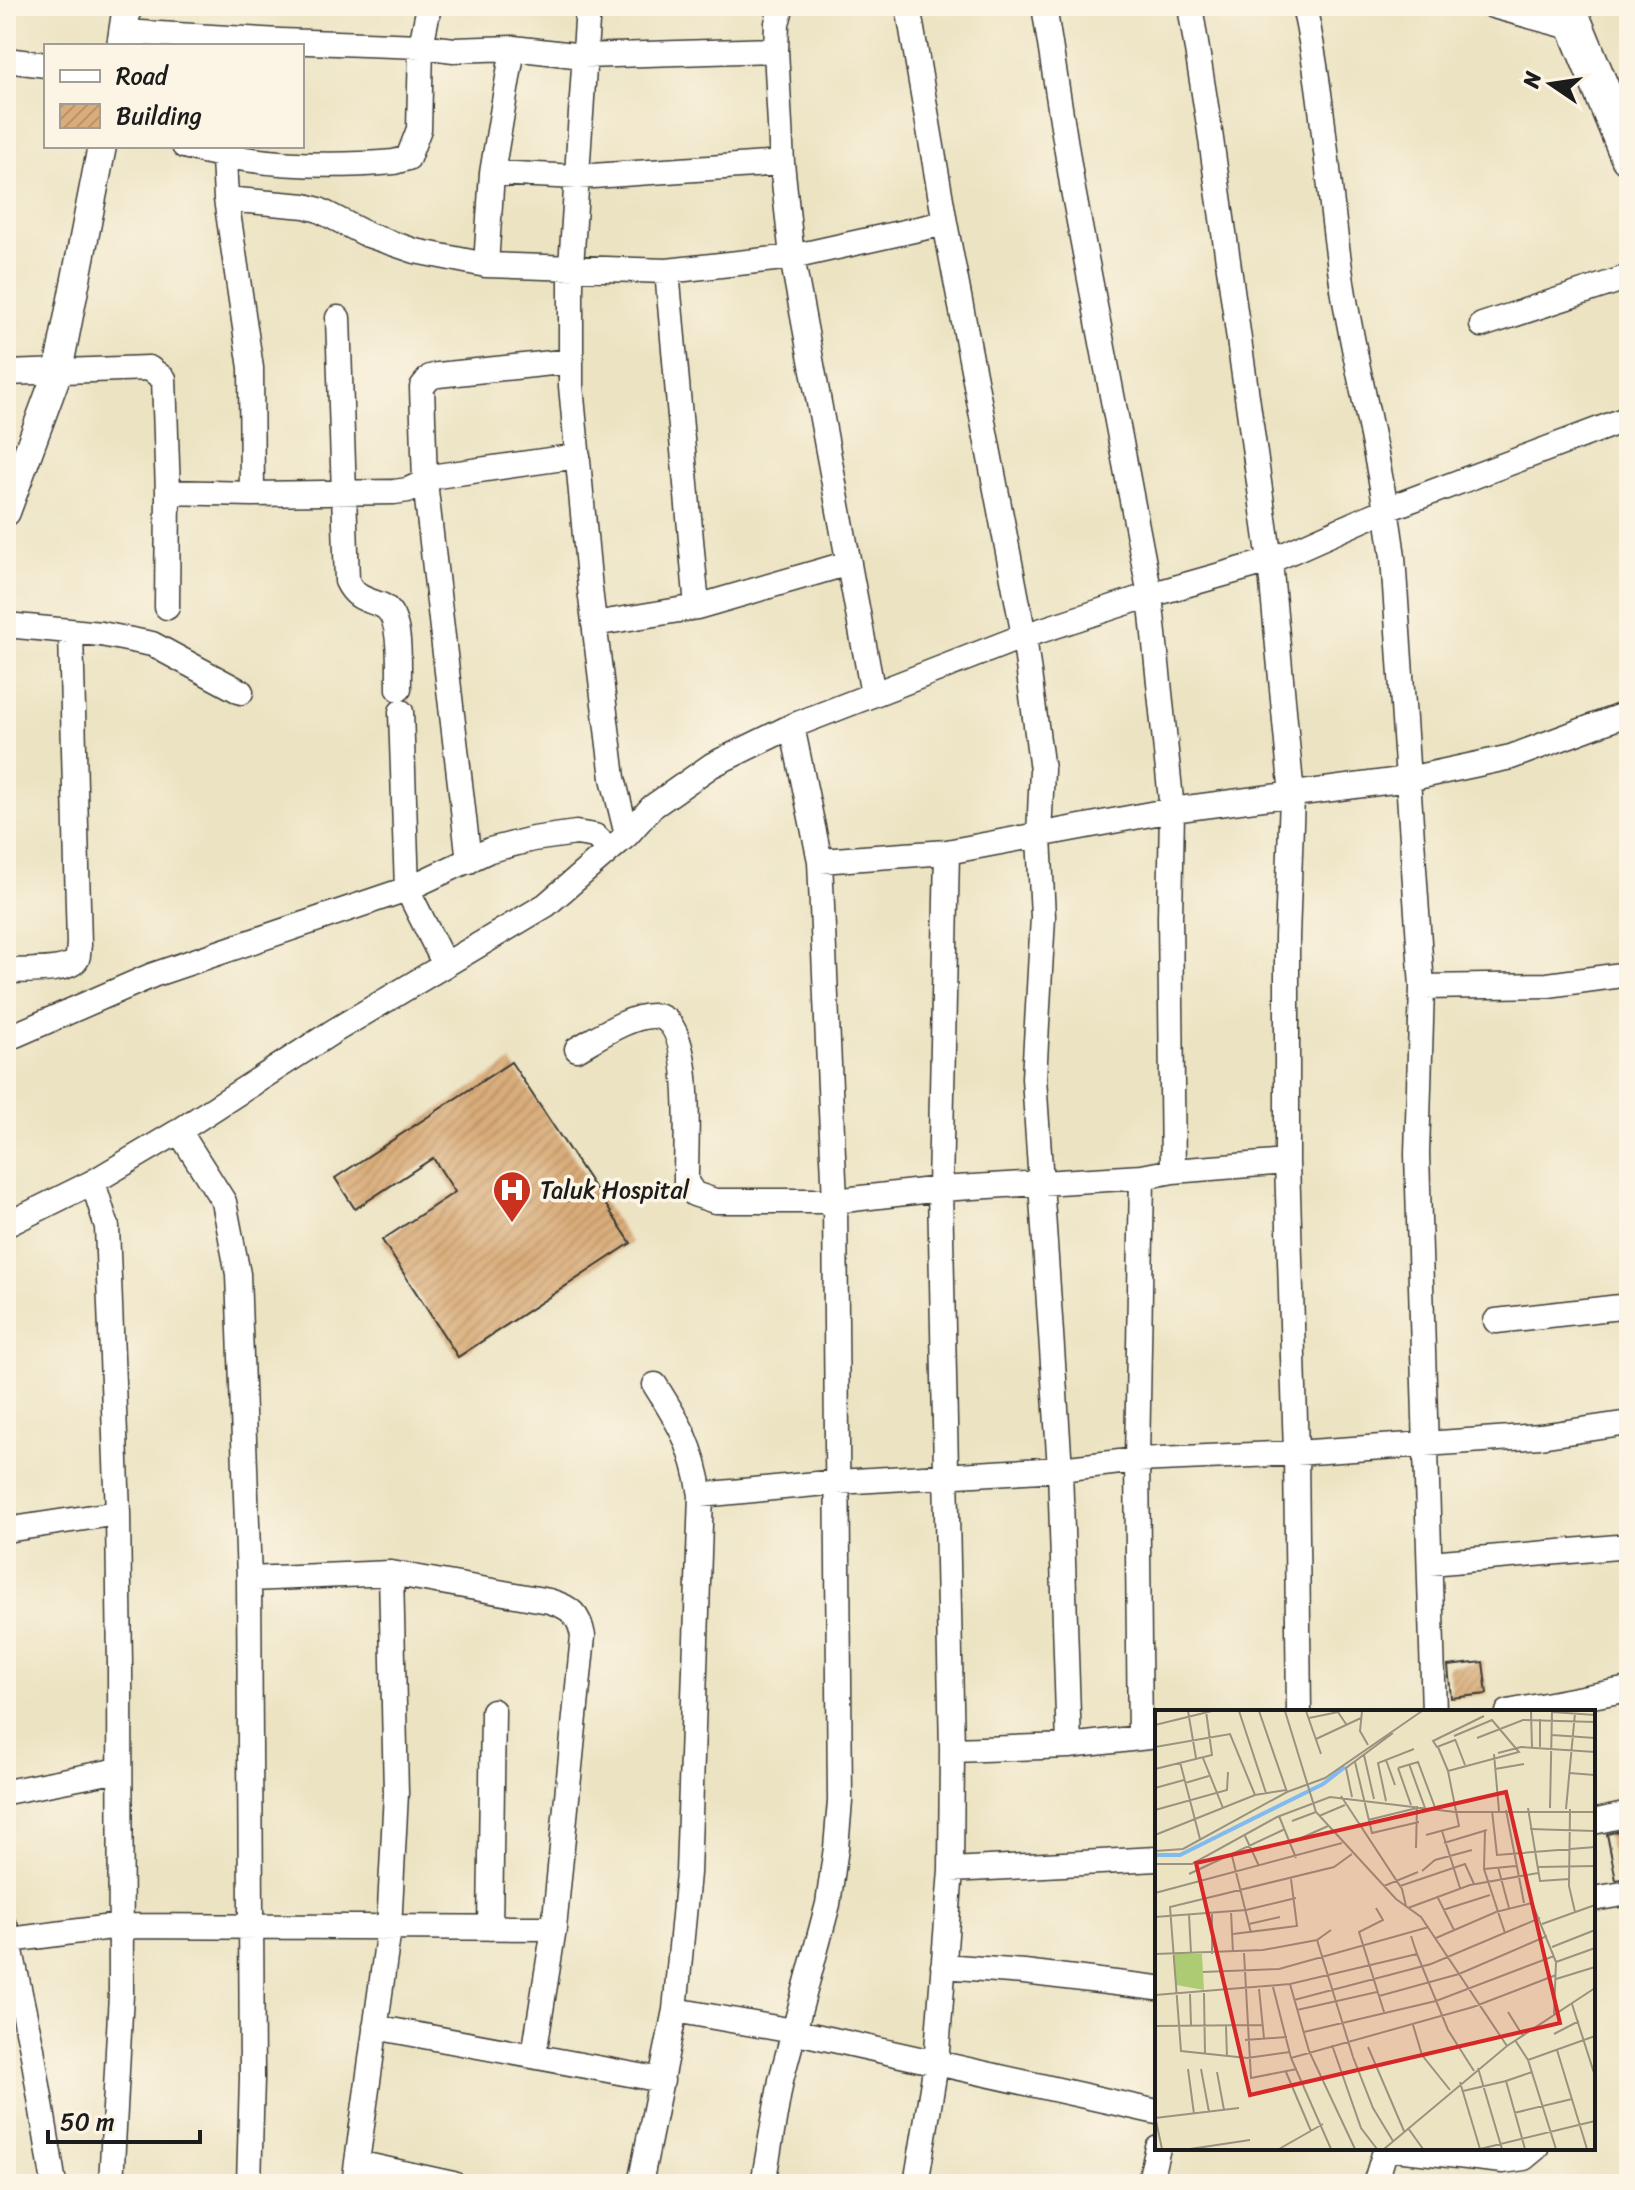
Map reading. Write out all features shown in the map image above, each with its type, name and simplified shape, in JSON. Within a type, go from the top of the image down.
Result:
[{"type":"main road","points":[[1570,17],[1629,157]]},
{"type":"street","points":[[191,148],[224,158],[301,166],[365,164],[408,158],[419,129],[421,46],[429,6]]},
{"type":"street","points":[[588,6],[571,267],[571,361],[594,624],[618,842]]},
{"type":"street","points":[[782,6],[777,23],[776,50],[782,163],[792,257],[873,694]]},
{"type":"street","points":[[908,6],[945,223],[1024,636],[1042,770],[1039,836],[1043,917],[1034,1078],[1060,1469],[1069,1746]]},
{"type":"street","points":[[1044,6],[1073,190],[1150,595],[1172,810],[1173,1171]]},
{"type":"street","points":[[1190,6],[1270,561],[1292,796],[1287,937],[1287,1162],[1296,1453],[1299,1710]]},
{"type":"street","points":[[1304,6],[1313,49],[1344,294],[1387,509],[1393,557],[1422,987],[1417,1154],[1434,1710]]},
{"type":"street","points":[[1493,6],[1570,17]]},
{"type":"street","points":[[124,28],[280,41],[454,50],[513,48],[583,56],[776,50]]},
{"type":"street","points":[[486,265],[492,173],[513,48]]},
{"type":"street","points":[[6,60],[44,65]]},
{"type":"street","points":[[8,501],[58,371],[102,148]]},
{"type":"street","points":[[224,158],[226,199],[251,368],[252,494]]},
{"type":"street","points":[[492,173],[578,177],[782,163]]},
{"type":"street","points":[[226,199],[305,206],[368,235],[415,251],[486,265],[667,271],[792,257],[945,223]]},
{"type":"street","points":[[667,271],[697,607]]},
{"type":"street","points":[[1482,325],[1629,277]]},
{"type":"street","points":[[338,318],[347,581],[359,598],[385,606],[395,619],[407,889],[445,965]]},
{"type":"street","points":[[469,861],[425,482],[420,395],[430,377],[571,361]]},
{"type":"street","points":[[6,373],[149,368],[164,379],[168,492],[167,607]]},
{"type":"street","points":[[6,1225],[93,1182],[179,1131],[334,1031],[546,905],[618,842],[652,807],[712,765],[792,726],[1024,636],[1150,595],[1270,561],[1387,509],[1629,418]]},
{"type":"street","points":[[168,492],[394,492],[408,490],[437,476],[578,456]]},
{"type":"street","points":[[594,624],[697,607],[849,563]]},
{"type":"street","points":[[6,625],[127,637],[152,644],[241,692]]},
{"type":"street","points":[[6,971],[57,968],[71,965],[77,959],[71,632]]},
{"type":"street","points":[[820,861],[947,852],[1172,810],[1408,779],[1511,757],[1629,713]]},
{"type":"street","points":[[763,2184],[781,2080],[828,1904],[840,1801],[835,1201],[820,861],[792,726]]},
{"type":"street","points":[[6,1039],[153,975],[407,889],[490,850],[533,839],[576,833],[618,842]]},
{"type":"street","points":[[916,2184],[936,2064],[951,1870],[952,1750],[940,1189],[947,852]]},
{"type":"street","points":[[1422,987],[1548,985],[1629,974]]},
{"type":"street","points":[[577,1049],[640,1017],[665,1018],[677,1032],[682,1045],[686,1182],[694,1194],[715,1201],[835,1201],[940,1189],[1142,1177],[1173,1171],[1287,1162]]},
{"type":"street","points":[[179,1131],[224,1202],[238,1274],[249,1579],[249,2184]]},
{"type":"street","points":[[952,1750],[1069,1746],[1148,1737],[1137,1460],[1142,1177]]},
{"type":"street","points":[[93,1182],[107,1227],[118,1513],[120,2009],[111,2184]]},
{"type":"street","points":[[1496,1321],[1629,1306]]},
{"type":"street","points":[[640,2184],[675,2010],[688,1873],[701,1495],[684,1431],[655,1385]]},
{"type":"street","points":[[701,1495],[837,1482],[1060,1469],[1137,1460],[1296,1453],[1540,1436],[1629,1423]]},
{"type":"street","points":[[6,1529],[118,1513]]},
{"type":"street","points":[[1430,1563],[1629,1546]]},
{"type":"street","points":[[249,1579],[391,1573],[564,1605],[574,1612],[583,1636],[554,1928],[534,2055]]},
{"type":"street","points":[[391,1573],[396,1793],[389,1928],[356,2174],[453,2184]]},
{"type":"street","points":[[1519,1710],[1629,1689]]},
{"type":"street","points":[[490,1928],[493,1711]]},
{"type":"street","points":[[6,1792],[119,1770]]},
{"type":"street","points":[[1595,1822],[1629,1814]]},
{"type":"street","points":[[951,1870],[1155,1859]]},
{"type":"street","points":[[1595,1899],[1629,1893]]},
{"type":"street","points":[[54,2184],[32,2049],[8,1934],[119,1926],[554,1928]]},
{"type":"street","points":[[943,1966],[1155,1988]]},
{"type":"street","points":[[675,2010],[793,2031],[1155,2112]]},
{"type":"street","points":[[375,2027],[662,2080]]},
{"type":"street","points":[[1149,2184],[1158,2150]]},
{"type":"street","points":[[1375,2184],[1385,2150]]},
{"type":"street","points":[[1404,2150],[1503,2161],[1524,2158],[1534,2150]]},
{"type":"building","name":"Taluk Hospital","points":[[511,1062],[631,1243],[458,1357],[382,1240],[455,1192],[433,1158],[355,1209],[335,1178]]},
{"type":"building","points":[[1483,1662],[1487,1694],[1451,1698],[1448,1666]]},
{"type":"building","points":[[1629,1829],[1629,1878],[1616,1880],[1607,1834]]},
{"type":"place","name":"Taluk Hospital","points":[[512,1224]]}]
